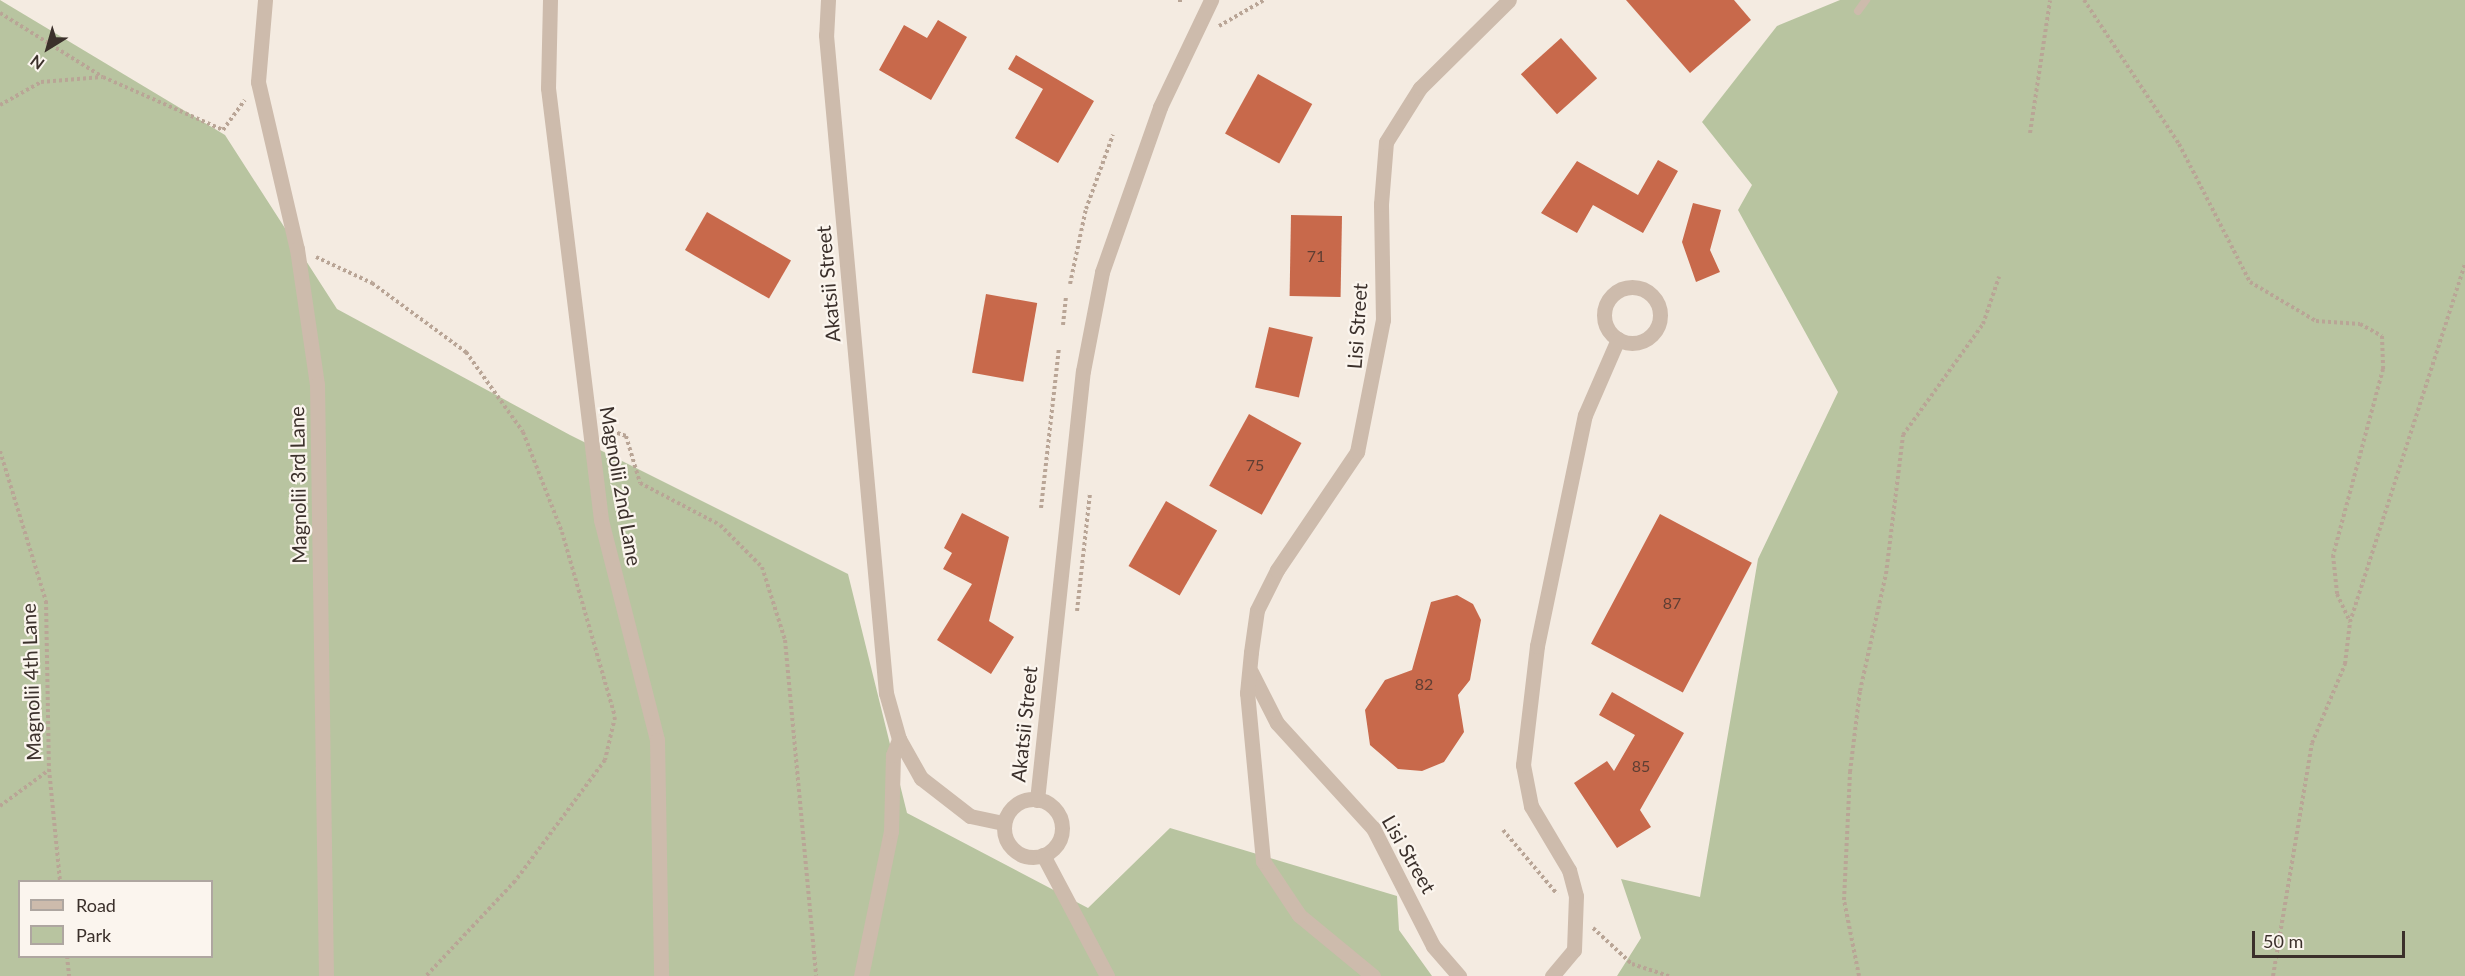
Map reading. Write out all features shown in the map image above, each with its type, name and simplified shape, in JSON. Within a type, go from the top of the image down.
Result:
[{"type":"street","name":"Magnolii 3rd Lane","points":[[265,0],[258,82],[297,249],[317,384],[326,976]]},
{"type":"street","name":"Magnolii 2nd Lane","points":[[550,0],[548,88],[601,520],[657,740],[661,976]]},
{"type":"street","name":"Akatsii Street","points":[[828,0],[826,35],[885,681],[900,739],[921,778],[970,816],[1004,823],[1020,802],[1037,800],[1083,371],[1102,272],[1160,107],[1211,0]]},
{"type":"street","name":"Lisi Street","points":[[1373,976],[1299,915],[1263,861],[1247,693],[1257,610],[1277,570],[1357,452],[1383,320],[1380,204],[1386,142],[1420,88],[1509,0]]},
{"type":"street","points":[[1552,976],[1574,950],[1578,914],[1569,870],[1532,806],[1523,765],[1537,645],[1585,415],[1618,339]]},
{"type":"street","name":"Lisi Street","points":[[1251,671],[1277,723],[1373,828],[1433,946],[1460,976]]},
{"type":"street","points":[[861,976],[891,831],[893,755],[900,739]]},
{"type":"street","points":[[1037,800],[1056,810],[1062,831],[1043,855]]},
{"type":"street","points":[[1004,823],[1014,850],[1043,855]]},
{"type":"street","points":[[1043,855],[1107,976]]},
{"type":"lane","points":[[1858,11],[1866,0]]},
{"type":"path","points":[[1214,34],[1225,21],[1264,0]]},
{"type":"path","points":[[2030,133],[2050,0]]},
{"type":"path","points":[[2085,0],[2179,144],[2250,282],[2316,321],[2360,324],[2382,336],[2383,369],[2333,555],[2337,594],[2350,622]]},
{"type":"path","points":[[0,14],[103,77],[223,129],[258,82]]},
{"type":"path","points":[[0,105],[41,82],[103,77]]},
{"type":"path","points":[[1070,284],[1086,208],[1113,135]]},
{"type":"path","points":[[297,249],[372,283],[466,352],[523,432],[562,532],[615,717],[605,760],[514,881],[426,976]]},
{"type":"path","points":[[2273,976],[2312,743],[2345,663],[2350,622],[2465,263]]},
{"type":"path","points":[[1859,976],[1844,900],[1850,772],[1860,691],[1887,574],[1892,492],[1903,435],[1983,324],[1999,277]]},
{"type":"path","points":[[1064,325],[1066,297]]},
{"type":"path","points":[[1041,508],[1059,348]]},
{"type":"path","points":[[592,434],[608,428],[626,436],[640,483],[720,525],[762,567],[785,640],[816,976]]},
{"type":"path","name":"Magnolii 4th Lane","points":[[0,451],[46,601],[49,769],[60,880]]},
{"type":"path","points":[[0,806],[49,769]]},
{"type":"path","points":[[1503,830],[1578,914],[1632,964],[1669,976]]},
{"type":"path","points":[[67,958],[69,976]]},
{"type":"green space","points":[[0,0],[225,135],[337,309],[570,435],[848,574],[907,813],[1088,908],[1170,828],[1397,896],[1399,930],[1432,976],[0,976]]},
{"type":"green space","points":[[1840,0],[2465,0],[2465,976],[1617,976],[1641,938],[1621,879],[1700,897],[1758,559],[1838,392],[1738,210],[1752,185],[1702,122],[1777,26]]},
{"type":"building","points":[[1626,0],[1734,0],[1751,20],[1690,73]]},
{"type":"building","points":[[938,20],[967,37],[931,100],[879,70],[904,25],[927,38]]},
{"type":"building","points":[[1561,38],[1597,78],[1557,114],[1521,74]]},
{"type":"building","points":[[1016,55],[1094,101],[1058,163],[1015,138],[1043,89],[1008,69]]},
{"type":"building","points":[[1258,74],[1312,104],[1279,164],[1225,133]]},
{"type":"building","points":[[1658,160],[1678,171],[1643,233],[1593,205],[1577,233],[1541,213],[1577,161],[1638,195]]},
{"type":"building","points":[[1693,203],[1721,210],[1710,250],[1720,272],[1696,282],[1682,242]]},
{"type":"building","points":[[707,212],[791,260],[769,299],[685,250]]},
{"type":"building","points":[[1291,215],[1342,216],[1341,297],[1290,296]]},
{"type":"building","points":[[986,294],[1037,303],[1023,382],[972,373]]},
{"type":"building","points":[[1269,327],[1313,337],[1299,398],[1255,387]]},
{"type":"building","points":[[1249,414],[1301,443],[1262,515],[1209,486]]},
{"type":"building","points":[[1166,501],[1217,530],[1180,595],[1128,566]]},
{"type":"building","points":[[962,513],[1009,537],[989,621],[1014,637],[991,674],[937,640],[972,584],[943,569],[952,553],[944,548]]},
{"type":"building","points":[[1660,514],[1752,563],[1683,693],[1591,644]]},
{"type":"building","points":[[1457,595],[1473,604],[1481,620],[1470,680],[1458,695],[1464,732],[1444,762],[1422,771],[1398,769],[1370,745],[1365,710],[1385,680],[1412,670],[1431,602]]},
{"type":"building","points":[[1612,692],[1684,733],[1640,810],[1651,827],[1617,848],[1574,783],[1607,761],[1614,771],[1635,735],[1599,715]]}]
